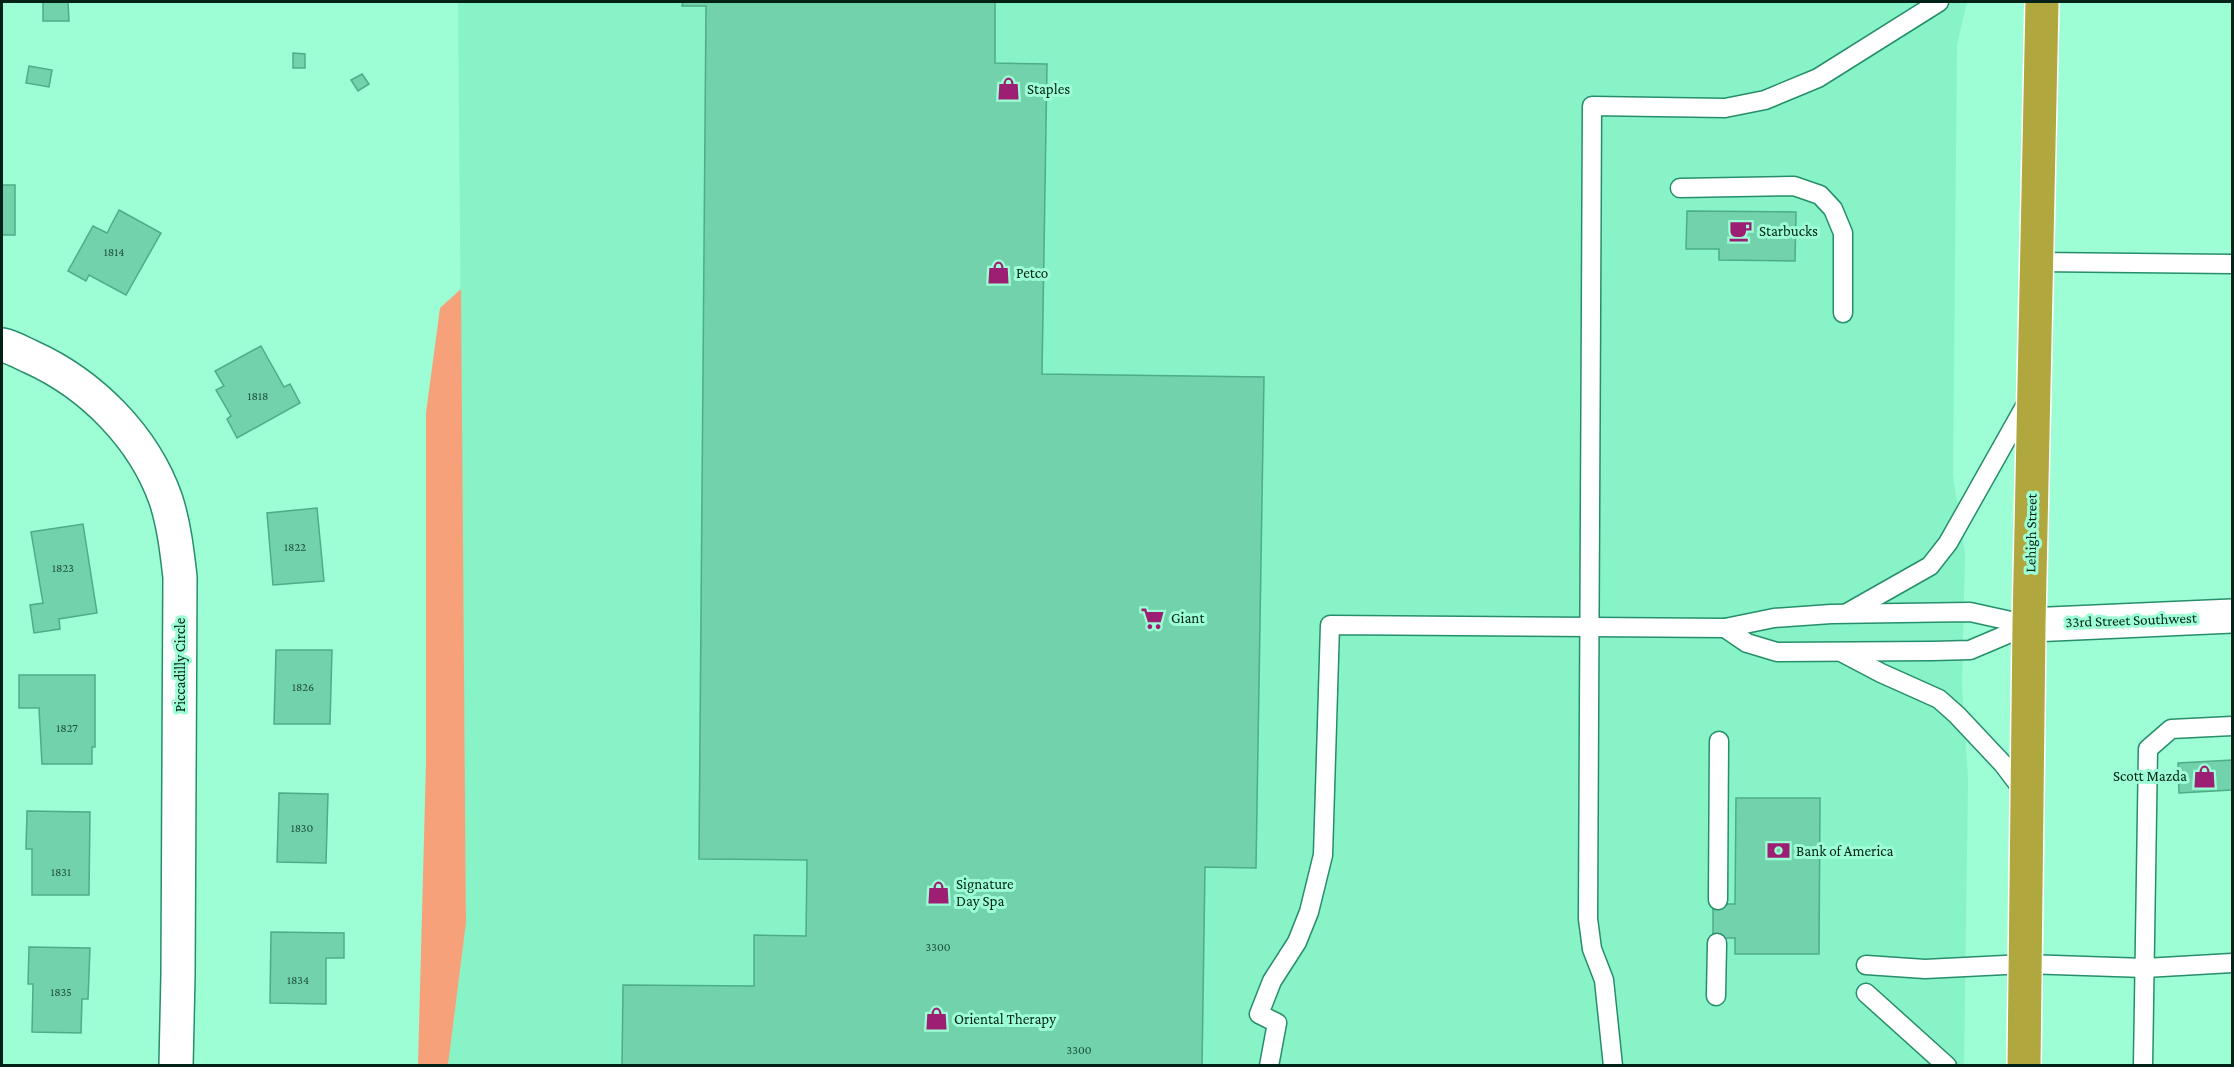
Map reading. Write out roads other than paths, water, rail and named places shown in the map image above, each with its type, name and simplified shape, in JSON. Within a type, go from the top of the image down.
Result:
[{"type":"highway","name":"Lehigh Street","points":[[2024,1065],[2029,625],[2042,2]]},
{"type":"street","name":"Piccadilly Circle","points":[[2,345],[55,368],[90,393],[122,424],[147,460],[165,499],[176,542],[180,600],[176,1065]]},
{"type":"street","name":"33rd Street Southwest","points":[[2029,625],[2232,616]]},
{"type":"lane","points":[[1613,1065],[1604,980],[1592,949],[1588,929],[1592,106],[1725,108],[1765,100],[1818,78],[1939,2]]},
{"type":"lane","points":[[1680,188],[1794,186],[1820,195],[1833,209],[1843,233],[1845,268],[1843,313]]},
{"type":"lane","points":[[2037,262],[2232,264]]},
{"type":"lane","points":[[1845,614],[1930,566],[1948,543],[2034,392]]},
{"type":"lane","points":[[1269,1065],[1276,1023],[1259,1014],[1272,981],[1297,942],[1309,912],[1323,855],[1330,625],[1725,628],[1774,618],[1845,614],[1970,612],[2029,625]]},
{"type":"lane","points":[[1725,628],[1747,643],[1777,652],[1842,652],[1970,650],[2029,625]]},
{"type":"lane","points":[[1842,652],[1881,673],[1939,699],[2003,764],[2027,796]]},
{"type":"lane","points":[[2143,1065],[2148,749],[2171,729],[2232,726]]},
{"type":"lane","points":[[1718,900],[1719,741]]},
{"type":"lane","points":[[1716,996],[1717,943]]},
{"type":"lane","points":[[1866,965],[1925,969],[2025,964],[2145,968],[2232,963]]},
{"type":"lane","points":[[1866,993],[1947,1065]]},
{"type":"place","name":"Staples","points":[[1009,89]]},
{"type":"place","name":"Starbucks","points":[[1741,231]]},
{"type":"place","name":"Petco","points":[[998,273]]},
{"type":"place","name":"Giant","points":[[1153,618]]},
{"type":"place","name":"Scott Mazda","points":[[2205,776]]},
{"type":"place","name":"Bank of America","points":[[1778,851]]},
{"type":"place","name":"Signature Day Spa","points":[[938,893]]},
{"type":"place","name":"Oriental Therapy","points":[[936,1019]]}]
